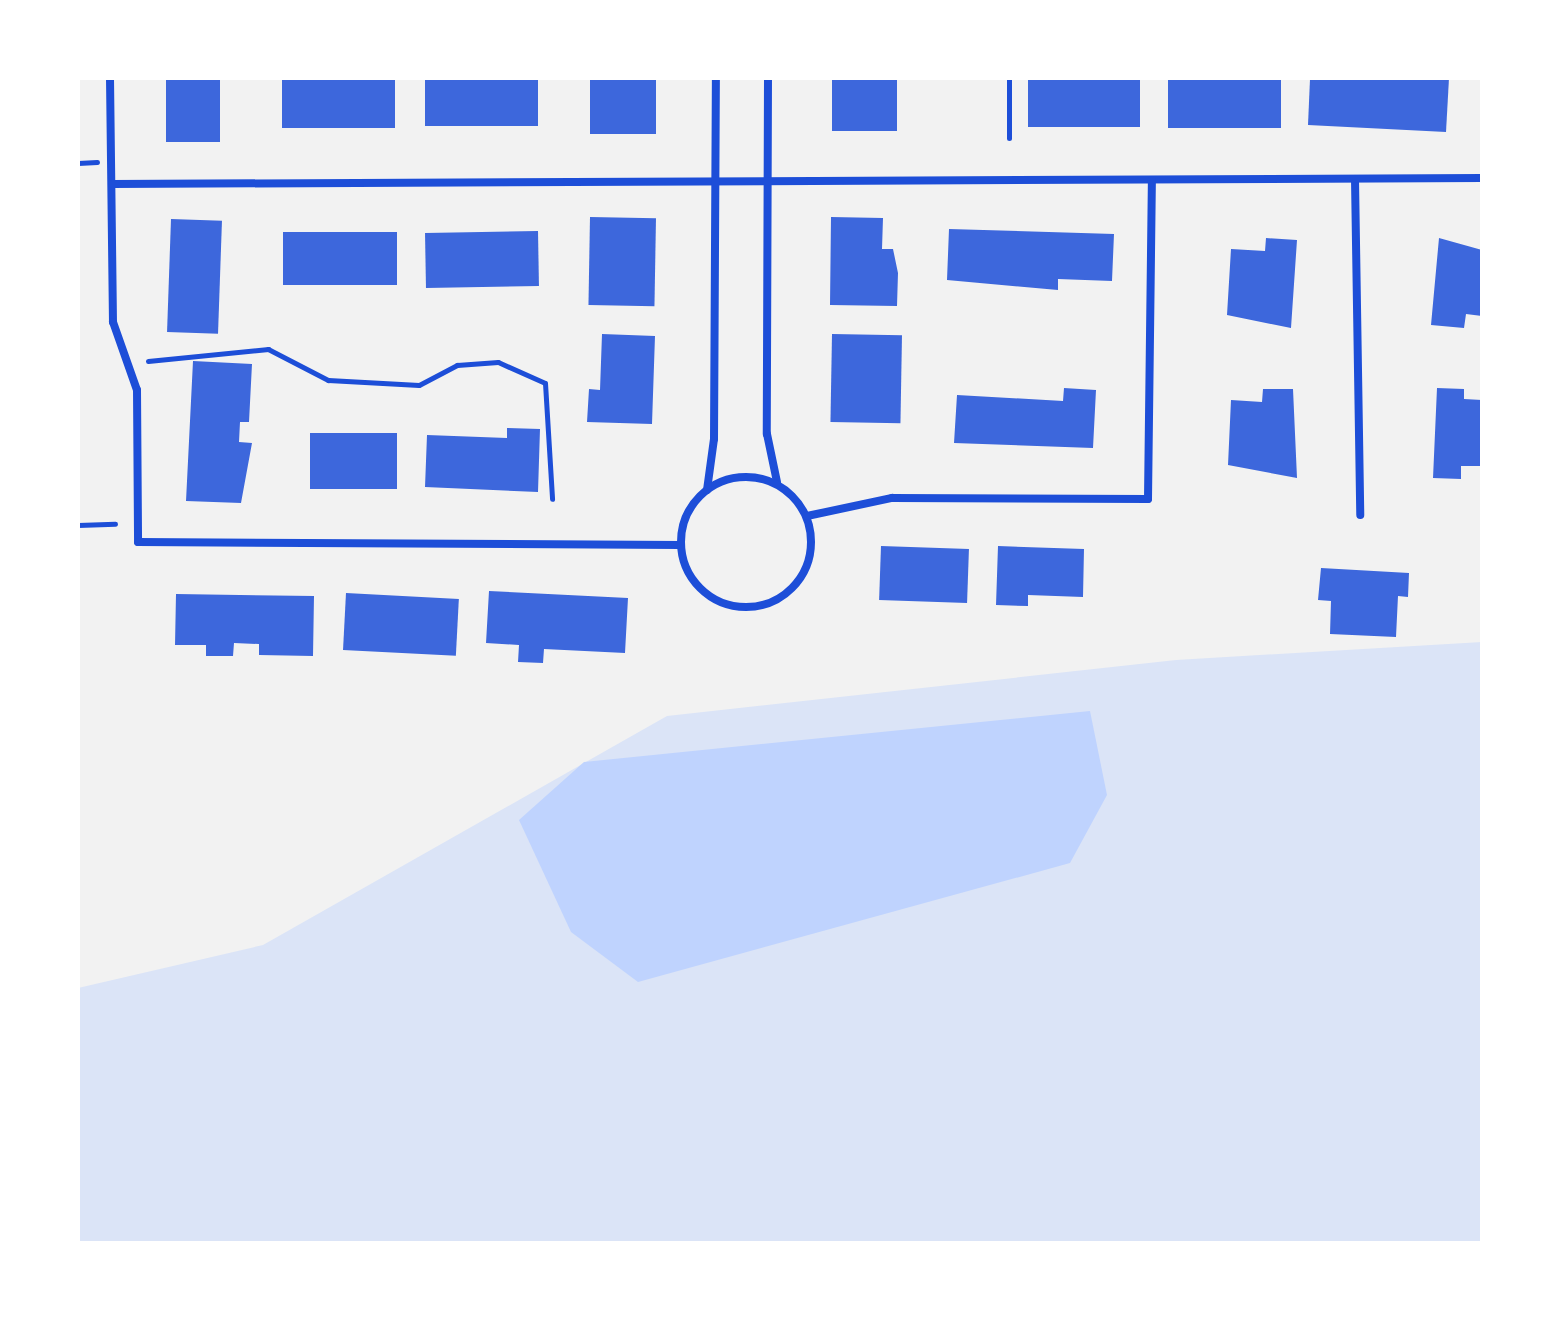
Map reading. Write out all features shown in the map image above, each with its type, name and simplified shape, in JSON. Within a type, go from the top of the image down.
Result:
[{"type":"street","points":[[110,78],[113,322],[137,390],[138,542],[680,545]]},
{"type":"street","points":[[707,490],[714,439],[716,78]]},
{"type":"street","points":[[768,78],[767,434],[777,482],[807,516],[812,537],[804,569],[793,588],[754,607],[708,596],[692,580],[680,545],[691,506],[707,490],[744,476],[777,482]]},
{"type":"street","points":[[112,184],[1482,178]]},
{"type":"street","points":[[1355,179],[1360,515]]},
{"type":"street","points":[[807,516],[892,498],[1148,499],[1152,180]]},
{"type":"path","points":[[1009,78],[1009,138]]},
{"type":"path","points":[[148,361],[268,349],[328,380],[419,385],[457,365],[498,362],[545,383],[552,499]]},
{"type":"path","points":[[78,525],[115,524]]},
{"type":"shaded area","points":[[1482,642],[1482,1243],[78,1243],[78,988],[263,945],[667,716],[1176,660]]},
{"type":"water","points":[[1090,711],[1107,795],[1070,863],[638,982],[571,932],[519,820],[584,762]]},
{"type":"building","points":[[166,78],[220,78],[220,142],[166,142]]},
{"type":"building","points":[[282,78],[395,78],[395,128],[282,128]]},
{"type":"building","points":[[425,78],[538,78],[538,126],[425,126]]},
{"type":"building","points":[[590,78],[656,78],[656,134],[590,134]]},
{"type":"building","points":[[832,78],[897,78],[897,131],[832,131]]},
{"type":"building","points":[[1028,78],[1140,78],[1140,127],[1028,127]]},
{"type":"building","points":[[1168,78],[1281,78],[1281,128],[1168,128]]},
{"type":"building","points":[[1449,78],[1446,132],[1308,125],[1310,79]]},
{"type":"building","points":[[590,217],[656,218],[654,306],[588,305]]},
{"type":"building","points":[[831,217],[883,218],[882,249],[893,249],[898,273],[897,306],[830,305]]},
{"type":"building","points":[[171,219],[222,221],[218,334],[167,332]]},
{"type":"building","points":[[949,229],[1114,234],[1112,281],[1058,279],[1058,290],[947,280]]},
{"type":"building","points":[[538,231],[539,286],[426,288],[425,233]]},
{"type":"building","points":[[283,232],[397,232],[397,285],[283,285]]},
{"type":"building","points":[[1266,238],[1297,240],[1291,328],[1227,315],[1231,249],[1265,251]]},
{"type":"building","points":[[1439,238],[1482,250],[1482,316],[1466,314],[1464,328],[1431,325]]},
{"type":"building","points":[[602,334],[655,336],[652,424],[587,422],[589,389],[600,390]]},
{"type":"building","points":[[832,334],[902,335],[900,423],[830,422]]},
{"type":"building","points":[[193,361],[252,364],[249,422],[240,422],[239,442],[252,443],[241,503],[186,501]]},
{"type":"building","points":[[1064,388],[1096,390],[1093,448],[954,443],[957,395],[1063,401]]},
{"type":"building","points":[[1437,388],[1464,389],[1464,399],[1482,400],[1482,466],[1461,466],[1461,479],[1433,478]]},
{"type":"building","points":[[1263,389],[1293,389],[1297,478],[1228,465],[1231,400],[1262,402]]},
{"type":"building","points":[[507,428],[540,429],[538,492],[425,487],[427,435],[507,438]]},
{"type":"building","points":[[310,433],[397,433],[397,489],[310,489]]},
{"type":"building","points":[[881,546],[969,549],[967,603],[879,600]]},
{"type":"building","points":[[998,546],[1084,549],[1083,597],[1028,595],[1028,606],[996,605]]},
{"type":"building","points":[[1321,568],[1409,573],[1408,597],[1398,596],[1396,637],[1330,634],[1331,601],[1318,600]]},
{"type":"building","points":[[489,591],[628,598],[625,653],[544,649],[543,663],[518,662],[519,645],[486,643]]},
{"type":"building","points":[[346,593],[459,599],[456,656],[343,650]]},
{"type":"building","points":[[176,594],[314,596],[313,656],[259,655],[259,644],[234,643],[233,656],[206,656],[206,645],[175,645]]}]
